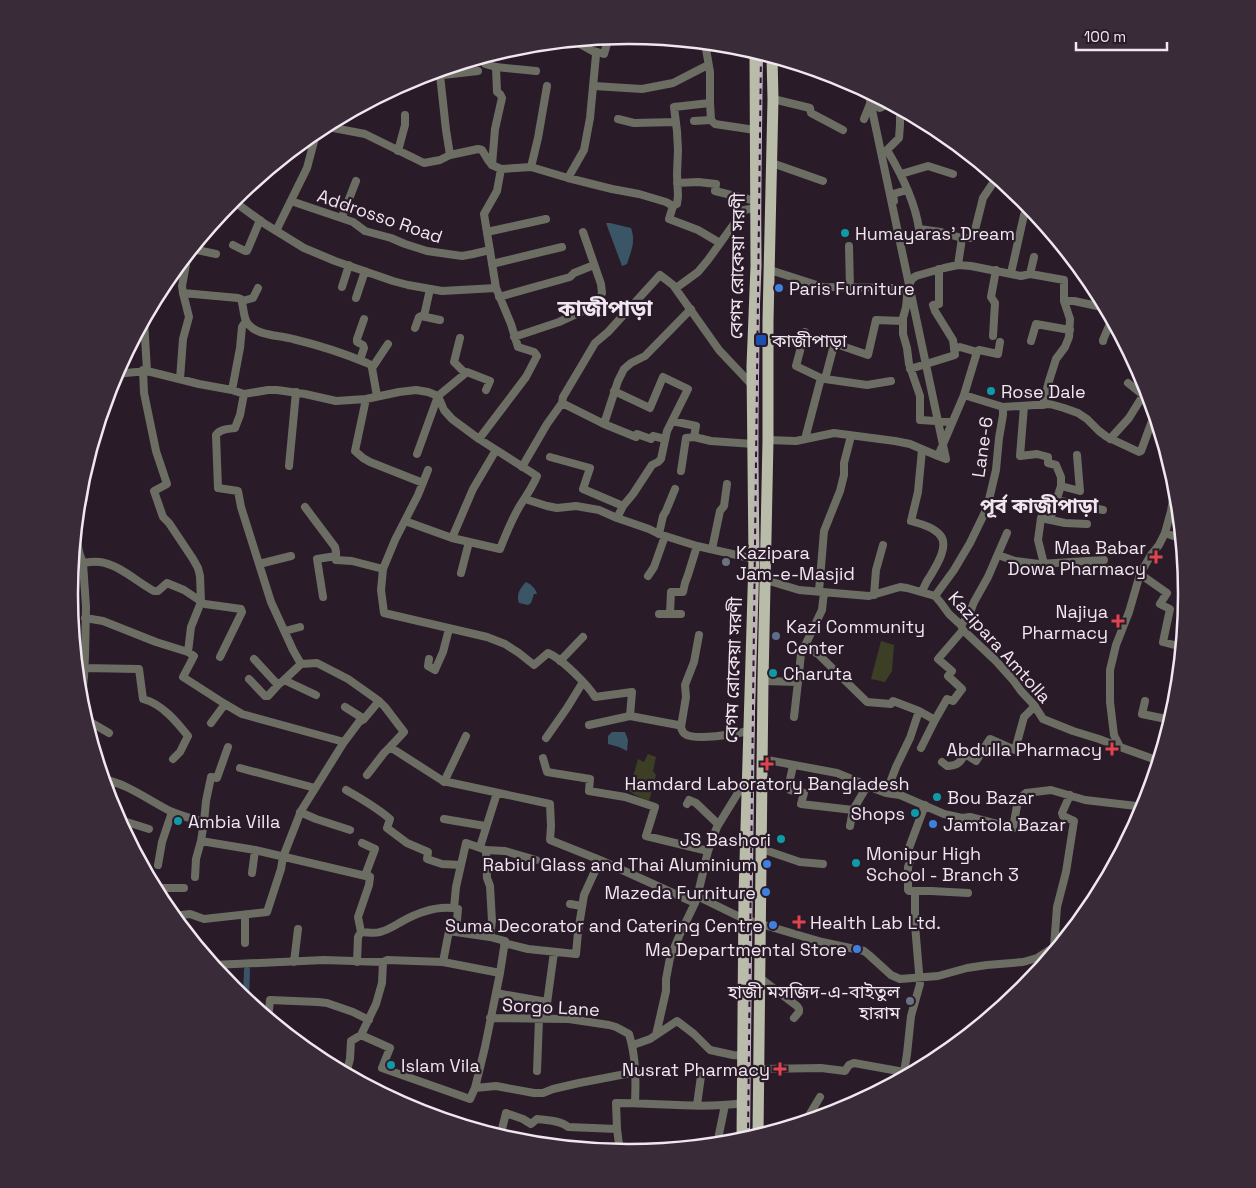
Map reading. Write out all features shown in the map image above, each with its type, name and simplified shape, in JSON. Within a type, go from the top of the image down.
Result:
[{"type":"main road","name":"বেগম রোকেয়া সরণী","points":[[742,1132],[744,919],[754,559],[752,385],[756,266],[755,59]]},
{"type":"main road","name":"বেগম রোকেয়া সরণী","points":[[758,1129],[763,681],[774,63]]},
{"type":"main road","points":[[756,204],[772,207]]},
{"type":"main road","points":[[743,1041],[759,1042]]},
{"type":"street","points":[[584,46],[604,54],[607,45]]},
{"type":"street","points":[[707,49],[711,120],[715,124],[755,130]]},
{"type":"street","points":[[568,178],[584,150],[594,86],[596,53],[594,51]]},
{"type":"street","points":[[485,62],[496,67],[536,71]]},
{"type":"street","points":[[594,86],[642,89],[673,83],[708,65]]},
{"type":"street","points":[[492,164],[495,129],[502,98],[497,92],[496,67]]},
{"type":"street","points":[[448,74],[478,71]]},
{"type":"street","points":[[440,77],[450,155]]},
{"type":"street","points":[[531,167],[547,86]]},
{"type":"street","points":[[773,99],[810,108],[812,113],[843,130]]},
{"type":"street","points":[[768,440],[796,441],[834,433],[910,444],[946,459],[870,99]]},
{"type":"street","points":[[710,103],[674,107],[678,150],[676,174],[678,196],[677,204],[673,206],[670,219],[698,230],[720,243]]},
{"type":"street","points":[[864,119],[870,104],[880,108],[883,106]]},
{"type":"street","points":[[398,151],[405,115]]},
{"type":"street","points":[[900,115],[899,138],[887,150],[908,190],[919,229],[941,232],[962,238],[974,238],[983,198],[993,182]]},
{"type":"street","points":[[618,119],[634,123],[676,122]]},
{"type":"street","points":[[694,121],[711,120]]},
{"type":"street","points":[[335,128],[365,134],[424,163],[478,149],[482,150],[488,160],[501,170],[531,167],[612,189],[639,194],[673,206]]},
{"type":"street","points":[[276,231],[307,168],[314,142]]},
{"type":"street","points":[[772,163],[823,181]]},
{"type":"street","points":[[901,174],[928,166],[953,174]]},
{"type":"street","points":[[479,439],[526,377],[538,356],[534,352],[518,347],[496,288],[484,214],[497,191],[501,170]]},
{"type":"street","points":[[342,217],[356,181]]},
{"type":"street","points":[[677,183],[698,182],[716,184],[716,191],[756,204]]},
{"type":"street","points":[[903,245],[893,194],[908,190]]},
{"type":"street","name":"Addrosso Road","points":[[291,201],[342,217],[353,222],[364,231],[427,251],[462,256],[490,250]]},
{"type":"street","points":[[676,288],[698,272],[744,210],[756,204]]},
{"type":"street","points":[[239,205],[304,248],[401,283],[442,291],[496,288]]},
{"type":"street","points":[[1012,273],[1024,216]]},
{"type":"street","points":[[487,232],[546,219]]},
{"type":"street","points":[[233,245],[247,251],[260,220]]},
{"type":"street","points":[[583,232],[601,284],[602,293],[600,298]]},
{"type":"street","points":[[958,265],[962,238]]},
{"type":"street","points":[[849,246],[850,288]]},
{"type":"street","points":[[492,264],[562,247]]},
{"type":"street","points":[[198,250],[216,254]]},
{"type":"street","points":[[1030,274],[1034,257]]},
{"type":"street","points":[[342,288],[349,265]]},
{"type":"street","points":[[499,297],[570,277],[574,273],[594,265]]},
{"type":"street","points":[[952,422],[920,420],[920,396],[910,369],[908,348],[903,334],[903,321],[907,290],[912,279],[916,276],[958,265],[996,270],[1022,276],[1030,274],[1064,280],[1064,300],[1070,319],[1069,337],[1065,347],[1056,359],[1043,405]]},
{"type":"street","points":[[180,379],[183,339],[189,317],[183,293],[185,268]]},
{"type":"street","points":[[770,270],[823,288],[894,288],[907,290]]},
{"type":"street","points":[[910,369],[955,355],[953,340],[935,311],[934,304],[939,304],[939,270]]},
{"type":"street","points":[[993,336],[995,303],[991,297],[996,270]]},
{"type":"street","points":[[356,298],[365,271]]},
{"type":"street","points":[[522,467],[547,424],[562,403],[563,397],[595,344],[660,275],[676,288],[719,350],[752,385]]},
{"type":"street","points":[[242,301],[253,298],[258,288]]},
{"type":"street","points":[[424,316],[430,289]]},
{"type":"street","points":[[183,293],[238,298],[242,301],[249,326],[270,336],[281,336],[297,340],[371,365],[377,396]]},
{"type":"street","points":[[1064,300],[1098,307]]},
{"type":"street","points":[[514,337],[559,322],[586,309]]},
{"type":"street","points":[[604,424],[614,391],[624,369],[631,363],[646,356],[691,309]]},
{"type":"street","points":[[415,328],[421,316],[440,320]]},
{"type":"street","points":[[360,360],[364,348],[356,340],[364,319]]},
{"type":"street","points":[[232,390],[242,327],[246,320]]},
{"type":"street","points":[[805,439],[834,345],[868,355],[876,320],[903,321]]},
{"type":"street","points":[[1031,341],[1036,324],[1070,330]]},
{"type":"street","points":[[1103,341],[1109,326]]},
{"type":"street","points":[[144,332],[145,371],[143,388],[156,451],[168,484],[154,491],[163,517],[169,523],[198,568],[200,576],[202,601],[191,627],[188,652]]},
{"type":"street","points":[[805,332],[796,366],[823,378],[866,385],[891,381]]},
{"type":"street","points":[[460,338],[454,362],[464,373]]},
{"type":"street","points":[[954,349],[960,348],[978,352],[979,350],[998,354],[1000,342]]},
{"type":"street","points":[[372,368],[388,344]]},
{"type":"street","points":[[938,456],[964,395],[978,352]]},
{"type":"street","points":[[124,373],[145,371],[244,394],[268,390],[296,392],[336,400],[366,399],[416,390],[428,392],[438,396],[444,410],[452,419],[479,439],[537,476],[521,504],[500,549],[452,538],[405,521]]},
{"type":"street","points":[[417,454],[438,396],[467,372],[490,381],[486,390]]},
{"type":"street","points":[[614,391],[650,408],[663,377],[688,389],[665,439],[661,459],[652,465],[623,506],[617,518]]},
{"type":"street","points":[[1128,382],[1138,388]]},
{"type":"street","points":[[289,466],[296,392]]},
{"type":"street","points":[[244,394],[240,415],[235,428],[222,430],[216,435],[218,488],[238,492],[271,602],[301,664]]},
{"type":"street","points":[[964,395],[1003,406],[1050,404],[1078,413],[1110,438],[1140,452],[1151,423]]},
{"type":"street","points":[[1110,438],[1129,418],[1142,398]]},
{"type":"street","points":[[366,399],[356,451],[370,462],[423,483]]},
{"type":"street","points":[[562,403],[604,424],[636,437],[637,434],[650,439],[653,436],[665,439]]},
{"type":"street","name":"Lane-6","points":[[935,596],[954,570],[987,508],[996,470],[999,438],[1004,415],[1003,406]]},
{"type":"street","points":[[1024,406],[1020,456],[1037,454],[1048,457],[1048,464],[1056,465],[1061,477],[1062,486],[1050,520]]},
{"type":"street","points":[[672,421],[696,426],[694,437]]},
{"type":"street","points":[[794,717],[801,654],[822,610],[824,531],[840,491],[844,475],[844,463],[851,436]]},
{"type":"street","points":[[681,471],[686,438],[694,437],[711,441],[753,444]]},
{"type":"street","points":[[452,538],[473,489],[496,450]]},
{"type":"street","points":[[922,450],[918,492],[912,521],[935,530],[941,535],[943,543],[938,563],[922,592]]},
{"type":"street","points":[[1062,486],[1080,491],[1077,455]]},
{"type":"street","points":[[550,457],[590,468],[583,488],[623,506]]},
{"type":"street","points":[[428,470],[383,569],[381,590],[384,613],[487,637],[505,644],[534,665],[548,653],[583,682],[595,697],[632,692],[630,716]]},
{"type":"street","points":[[712,549],[720,510],[724,506],[728,484]]},
{"type":"street","points":[[648,576],[654,567],[662,536],[663,516],[674,488]]},
{"type":"street","points":[[525,499],[557,508],[576,506],[599,510],[649,529],[662,536],[754,559]]},
{"type":"street","points":[[1056,500],[1103,510]]},
{"type":"street","points":[[305,507],[335,547],[336,560],[352,561],[383,569]]},
{"type":"street","points":[[1120,747],[1114,735],[1110,702],[1110,670],[1116,645],[1129,612],[1140,574],[1165,533],[1172,508]]},
{"type":"street","points":[[1044,564],[1038,540],[1041,518],[1065,523],[1087,524]]},
{"type":"street","points":[[920,748],[947,699],[953,701],[962,689],[948,676],[952,671],[938,659],[969,616],[1007,533]]},
{"type":"street","points":[[1165,533],[1175,537]]},
{"type":"street","points":[[462,573],[469,542]]},
{"type":"street","points":[[874,595],[876,570],[883,545]]},
{"type":"street","points":[[670,613],[671,592],[683,592],[697,546]]},
{"type":"street","points":[[80,550],[83,563],[86,607],[84,675]]},
{"type":"street","points":[[259,564],[291,556]]},
{"type":"street","points":[[324,597],[317,559],[336,556]]},
{"type":"street","points":[[998,556],[1015,561],[1044,564],[1104,560]]},
{"type":"street","points":[[83,563],[95,561],[105,563],[154,591],[158,591],[167,583],[184,590],[205,604],[241,609],[242,612],[220,657]]},
{"type":"street","points":[[1140,574],[1168,593],[1160,604],[1170,609],[1163,642],[1176,645]]},
{"type":"street","name":"Kazipara Amtolla","points":[[766,580],[799,590],[869,596],[900,587],[935,596],[962,628],[1014,680],[1044,720],[1153,758]]},
{"type":"street","points":[[660,614],[681,614]]},
{"type":"street","points":[[85,618],[112,624],[156,642],[188,652],[194,656],[183,677],[242,714],[344,742]]},
{"type":"street","points":[[285,631],[300,627]]},
{"type":"street","points":[[429,659],[428,666],[436,670],[450,629]]},
{"type":"street","points":[[699,635],[694,662],[685,685],[686,697],[682,731],[685,734],[697,737],[749,732]]},
{"type":"street","points":[[560,661],[583,637]]},
{"type":"street","points":[[805,647],[818,654],[867,702],[891,704],[893,701],[936,720]]},
{"type":"street","points":[[254,659],[281,682],[316,695]]},
{"type":"street","points":[[249,679],[265,696],[268,696],[301,664],[317,663],[348,680],[379,701],[404,732],[367,775]]},
{"type":"street","points":[[84,668],[139,669],[143,699],[155,703],[176,721],[188,736],[180,752],[173,758]]},
{"type":"street","points":[[763,681],[798,682]]},
{"type":"street","points":[[546,738],[583,682]]},
{"type":"street","points":[[181,915],[190,914],[204,919],[268,912],[283,857],[300,812],[344,742],[359,722],[364,719],[379,701]]},
{"type":"street","points":[[1145,701],[1142,714],[1164,719]]},
{"type":"street","points":[[211,723],[225,704]]},
{"type":"street","points":[[942,762],[947,766],[957,764],[966,754],[976,761],[990,739],[1015,750],[1024,717],[1035,706]]},
{"type":"street","points":[[344,708],[364,719]]},
{"type":"street","points":[[886,793],[896,766],[910,738],[919,711]]},
{"type":"street","points":[[588,725],[630,716],[681,727]]},
{"type":"street","points":[[93,724],[109,733]]},
{"type":"street","points":[[444,782],[466,736]]},
{"type":"street","points":[[194,877],[211,777],[217,778],[228,747]]},
{"type":"street","points":[[390,747],[444,782],[550,804],[550,840],[696,901]]},
{"type":"street","points":[[543,758],[547,772],[590,779],[589,791],[625,797],[655,807],[646,836],[708,851]]},
{"type":"street","points":[[762,759],[836,773],[886,793],[900,795],[952,816],[970,817],[1014,828],[1018,800],[1026,793],[1051,790],[1095,801],[1136,806]]},
{"type":"street","points":[[793,766],[788,788],[804,793],[801,804],[853,810]]},
{"type":"street","points":[[240,768],[315,788]]},
{"type":"street","points":[[111,782],[135,791],[172,812],[204,822]]},
{"type":"street","points":[[656,1036],[666,991],[670,958],[696,901],[708,851],[718,824],[740,788],[747,786]]},
{"type":"street","points":[[850,826],[853,810],[868,786]]},
{"type":"street","points":[[346,790],[383,813],[390,819],[388,828],[408,843],[428,852],[427,859],[442,864],[461,865]]},
{"type":"street","points":[[490,937],[492,921],[490,886],[487,878],[483,848],[486,826],[497,794]]},
{"type":"street","points":[[1056,940],[1057,907],[1066,872],[1074,821],[1063,816],[1062,813],[1070,795]]},
{"type":"street","points":[[687,804],[689,800],[696,803],[718,824]]},
{"type":"street","points":[[925,805],[909,848],[911,859],[908,867],[908,890],[968,893]]},
{"type":"street","points":[[158,865],[162,842],[172,812]]},
{"type":"street","points":[[300,812],[350,830]]},
{"type":"street","points":[[444,819],[486,826]]},
{"type":"street","points":[[127,822],[149,829]]},
{"type":"street","points":[[201,841],[255,850],[370,877]]},
{"type":"street","points":[[362,843],[375,849],[366,874],[370,877]]},
{"type":"street","points":[[454,908],[456,887],[466,843],[536,860]]},
{"type":"street","points":[[762,849],[800,862],[823,864]]},
{"type":"street","points":[[252,873],[255,850]]},
{"type":"street","points":[[444,962],[449,931],[490,937],[504,941],[504,944],[528,949],[576,954],[584,895],[600,860]]},
{"type":"street","points":[[357,962],[358,937],[361,932],[358,917],[370,877]]},
{"type":"street","points":[[163,888],[184,888]]},
{"type":"street","points":[[904,1070],[911,1016],[920,984],[915,925],[915,891]]},
{"type":"street","points":[[696,901],[701,898],[744,919],[822,942],[864,951],[898,979],[938,976],[987,965],[1023,962],[1037,958],[1046,953]]},
{"type":"street","points":[[570,904],[582,906]]},
{"type":"street","points":[[361,932],[378,933],[425,911],[441,908],[458,909],[456,932]]},
{"type":"street","points":[[245,915],[245,943]]},
{"type":"street","points":[[294,962],[298,928]]},
{"type":"street","points":[[360,1035],[390,1048],[382,1068],[470,1099],[475,1088],[485,1048],[504,944]]},
{"type":"street","points":[[537,1071],[542,1018],[547,1002],[554,952]]},
{"type":"street","points":[[221,965],[324,960],[383,962],[387,960],[444,962],[500,973]]},
{"type":"street","points":[[348,1068],[351,1041],[360,1035],[376,1004],[382,983],[383,962]]},
{"type":"street","points":[[760,982],[797,1006],[799,1012],[794,1018]]},
{"type":"street","points":[[496,993],[547,1002]]},
{"type":"street","points":[[267,1010],[269,1010],[270,1000],[318,1002],[337,1006],[368,1020]]},
{"type":"street","name":"Sorgo Lane","points":[[490,1018],[569,1019],[616,1027],[630,1034],[636,1072],[635,1103]]},
{"type":"street","points":[[632,1046],[656,1036],[677,1020],[710,1050],[743,1056]]},
{"type":"street","points":[[759,1069],[821,1068],[845,1071],[852,1063],[898,1074]]},
{"type":"street","points":[[475,1088],[496,1086],[543,1093],[579,1083],[636,1072]]},
{"type":"street","points":[[697,1106],[701,1076]]},
{"type":"street","points":[[810,1113],[820,1097]]},
{"type":"street","points":[[619,1144],[616,1103],[697,1106],[743,1103]]},
{"type":"street","points":[[718,1137],[725,1105]]},
{"type":"street","points":[[502,1130],[506,1113],[532,1124],[537,1119],[564,1123],[568,1127],[617,1129]]},
{"type":"green space","points":[[881,641],[894,645],[892,671],[885,682],[871,679]]},
{"type":"green space","points":[[648,754],[656,757],[653,771],[656,775],[649,801],[629,791],[638,759],[644,762]]},
{"type":"water","points":[[606,223],[631,228],[633,242],[627,264],[622,266]]},
{"type":"water","points":[[526,582],[536,590],[537,594],[534,594],[531,603],[528,605],[519,603],[518,600],[519,592]]},
{"type":"water","points":[[612,732],[625,732],[628,740],[627,751],[608,744],[608,736]]},
{"type":"waterway","points":[[246,990],[247,970]]},
{"type":"railway","points":[[748,1131],[761,60]]},
{"type":"place","name":"Humayaras' Dream","points":[[845,233]]},
{"type":"place","name":"Paris Furniture","points":[[779,288]]},
{"type":"place","name":"কাজীপাড়া","points":[[761,340]]},
{"type":"place","name":"Rose Dale","points":[[991,391]]},
{"type":"place","name":"Maa Babar Dowa Pharmacy","points":[[1156,557]]},
{"type":"place","name":"Kazipara Jam-e-Masjid","points":[[726,562]]},
{"type":"place","name":"Najiya Pharmacy","points":[[1118,621]]},
{"type":"place","name":"Kazi Community Center","points":[[776,636]]},
{"type":"place","name":"Charuta","points":[[773,673]]},
{"type":"place","name":"Abdulla Pharmacy","points":[[1112,749]]},
{"type":"place","name":"Hamdard Laboratory Bangladesh","points":[[767,764]]},
{"type":"place","name":"Bou Bazar","points":[[937,797]]},
{"type":"place","name":"Shops","points":[[915,813]]},
{"type":"place","name":"Ambia Villa","points":[[178,821]]},
{"type":"place","name":"Jamtola Bazar","points":[[933,824]]},
{"type":"place","name":"JS Bashori","points":[[781,839]]},
{"type":"place","name":"Monipur High School - Branch 3","points":[[856,863]]},
{"type":"place","name":"Rabiul Glass and Thai Aluminium","points":[[767,864]]},
{"type":"place","name":"Mazeda Furniture","points":[[766,892]]},
{"type":"place","name":"Health Lab Ltd.","points":[[799,922]]},
{"type":"place","name":"Suma Decorator and Catering Centre","points":[[773,925]]},
{"type":"place","name":"Ma Departmental Store","points":[[857,949]]},
{"type":"place","name":"হাজী মসজিদ-এ-বাইতুল হারাম","points":[[910,1001]]},
{"type":"place","name":"Islam Vila","points":[[391,1065]]},
{"type":"place","name":"Nusrat Pharmacy","points":[[780,1069]]},
{"type":"district","name":"কাজীপাড়া","points":[[605,308]]},
{"type":"district","name":"পূর্ব কাজীপাড়া","points":[[1039,506]]}]
